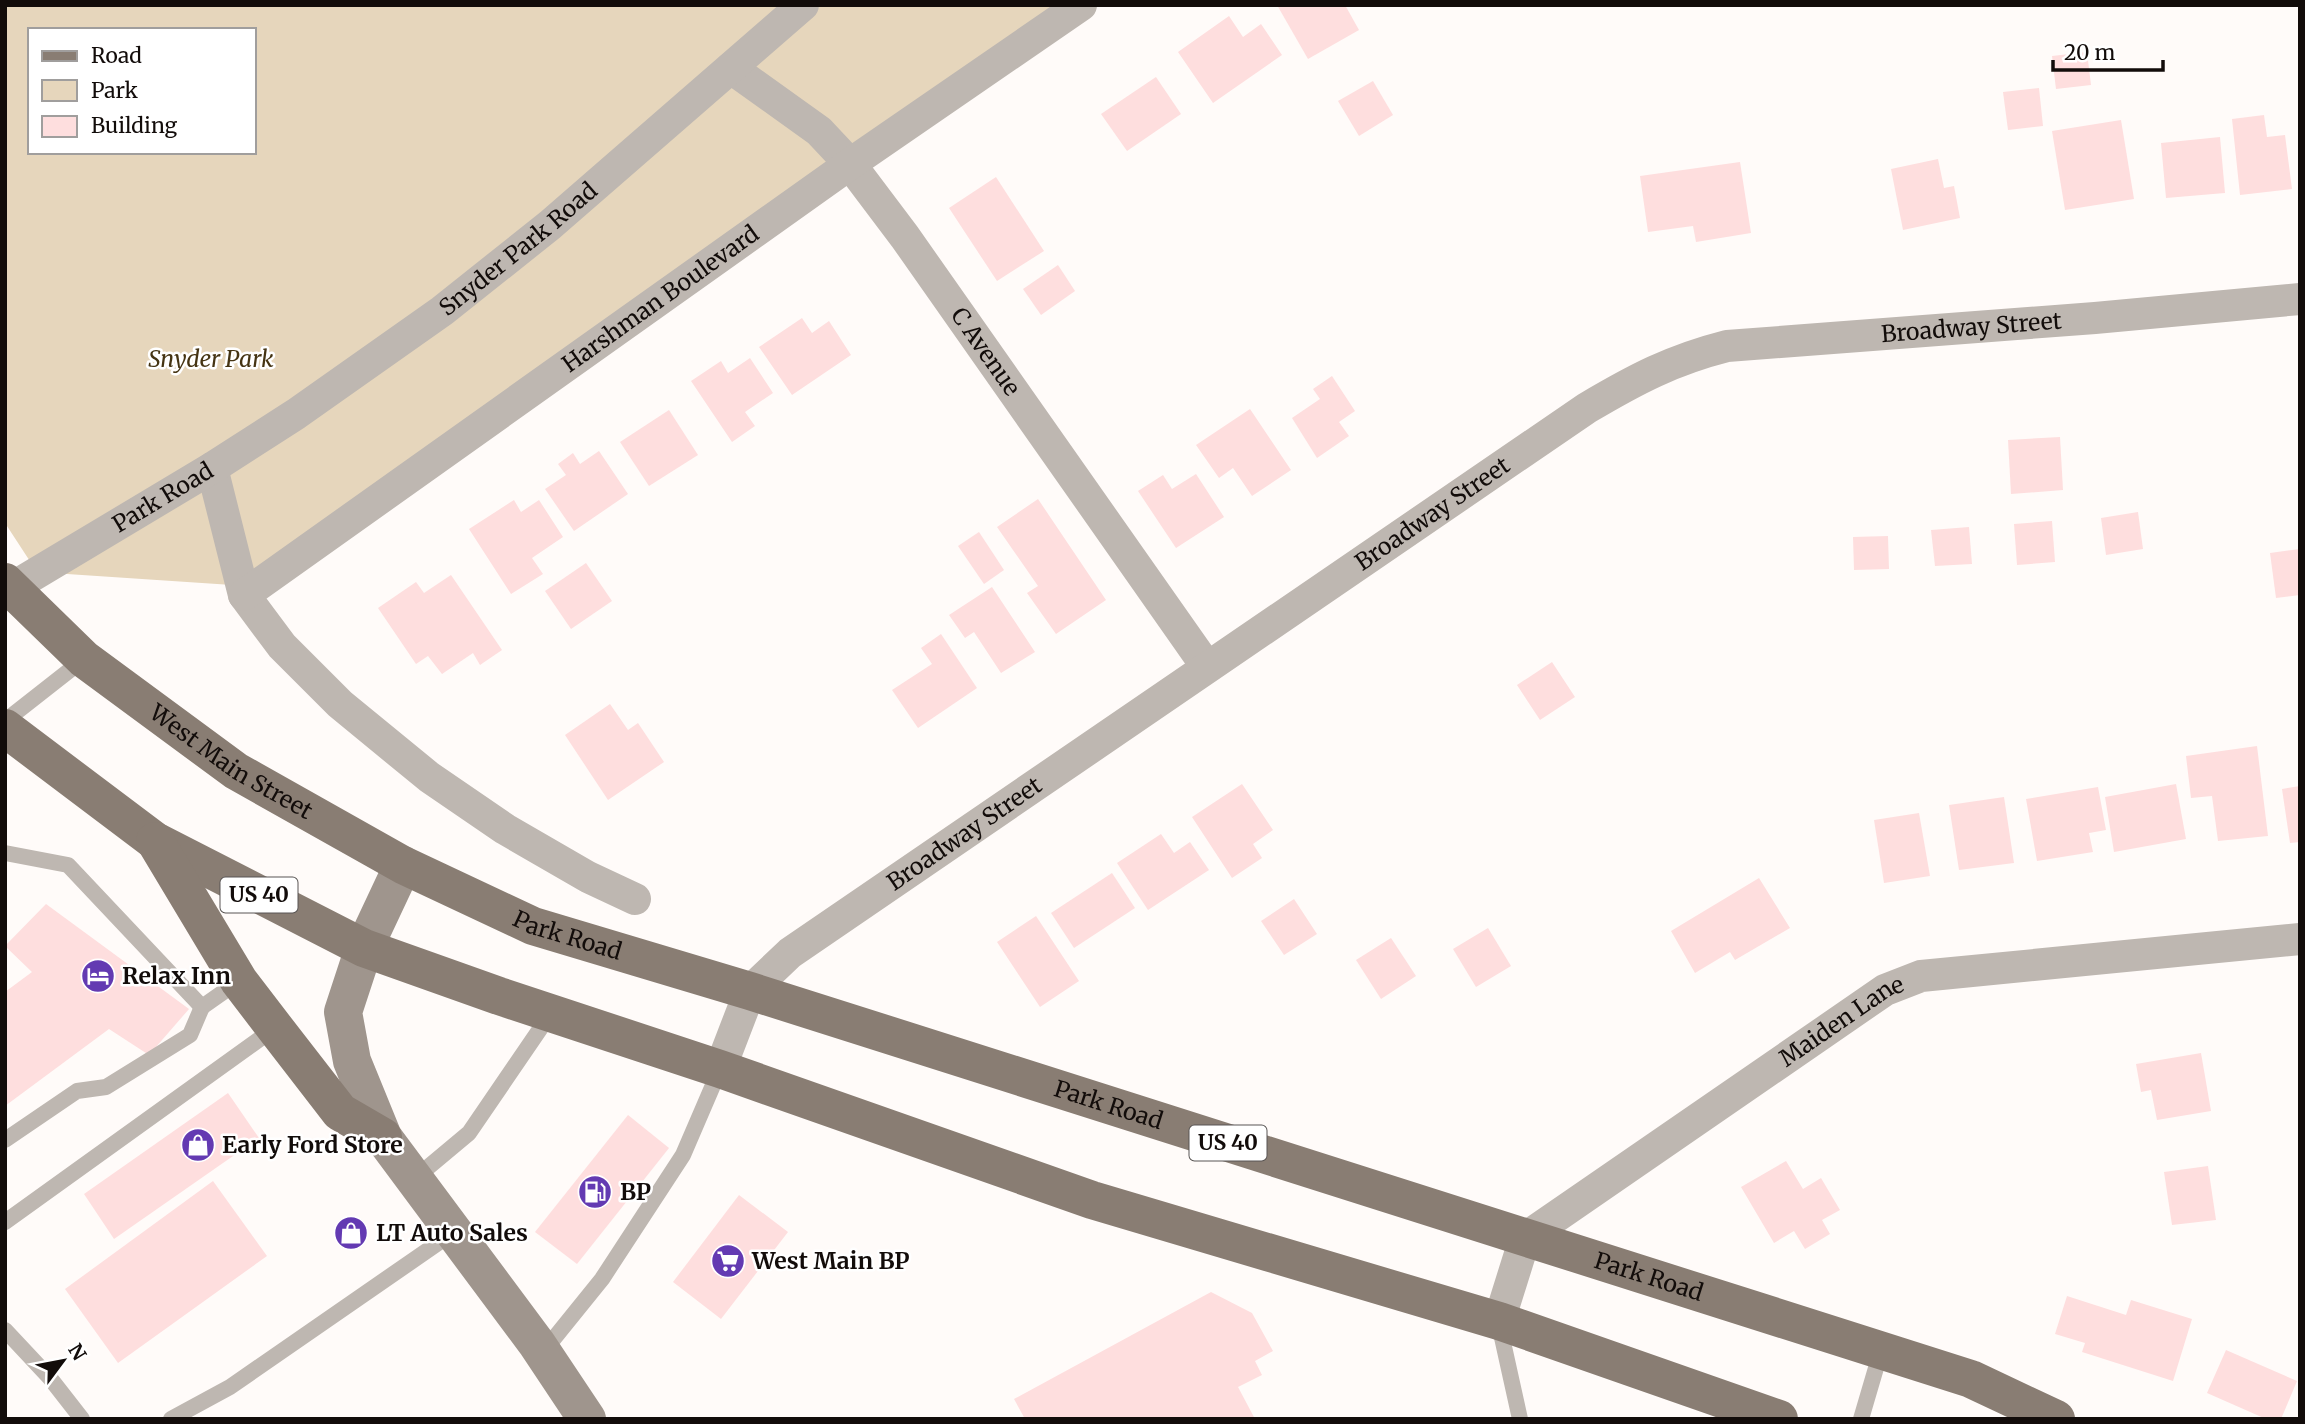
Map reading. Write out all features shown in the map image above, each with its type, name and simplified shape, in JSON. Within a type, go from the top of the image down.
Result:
[{"type":"main road","name":"West Main Street","points":[[7,587],[84,659],[236,771],[403,865]]},
{"type":"main road","name":"US 40","points":[[5,728],[155,841],[364,948],[720,1069],[1092,1200],[1499,1321],[1779,1419]]},
{"type":"main road","points":[[155,841],[239,981],[275,1028],[340,1112],[383,1137]]},
{"type":"main road","name":"Park Road","points":[[403,865],[533,926],[750,991],[1971,1379],[2056,1419]]},
{"type":"street","name":"Snyder Park Road","points":[[212,468],[296,414],[443,311],[550,225],[803,5]]},
{"type":"street","name":"Harshman Boulevard","points":[[244,595],[850,164],[1081,5]]},
{"type":"street","name":"C Avenue","points":[[731,68],[819,131],[850,164],[905,237],[1207,667]]},
{"type":"street","name":"Broadway Street","points":[[720,1069],[750,991],[790,953],[1587,408],[1643,376],[1687,356],[1727,346],[2095,318],[2300,299]]},
{"type":"street","name":"Park Road","points":[[7,587],[212,468],[244,595],[282,646],[330,694],[429,777],[505,829],[588,877],[635,899]]},
{"type":"street","points":[[403,865],[364,948],[343,1012],[352,1061],[383,1137],[542,1352],[587,1419]]},
{"type":"street","name":"Maiden Lane","points":[[1525,1238],[1885,990],[1921,976],[2300,939]]},
{"type":"street","points":[[1499,1321],[1525,1238]]},
{"type":"lane","points":[[5,721],[84,659]]},
{"type":"lane","points":[[5,853],[68,864],[202,1007]]},
{"type":"lane","points":[[5,1140],[77,1091],[106,1087],[190,1035],[202,1007],[239,981]]},
{"type":"lane","points":[[414,1180],[469,1133],[551,1013]]},
{"type":"lane","points":[[5,1223],[275,1028]]},
{"type":"lane","points":[[542,1352],[602,1279],[683,1154],[720,1069]]},
{"type":"lane","points":[[171,1419],[230,1387],[454,1232]]},
{"type":"lane","points":[[1499,1321],[1520,1419]]},
{"type":"lane","points":[[5,1330],[50,1378],[82,1419]]},
{"type":"lane","points":[[1861,1419],[1881,1350]]},
{"type":"green space","name":"Snyder Park","points":[[5,5],[1081,5],[247,586],[37,572],[5,523]]},
{"type":"building","points":[[1277,5],[1345,5],[1359,30],[1308,59]]},
{"type":"building","points":[[1229,16],[1243,37],[1261,24],[1282,55],[1213,103],[1178,52]]},
{"type":"building","points":[[2087,52],[2091,85],[2056,89],[2052,56]]},
{"type":"building","points":[[1156,77],[1181,114],[1127,151],[1101,114]]},
{"type":"building","points":[[1373,81],[1393,115],[1359,136],[1338,101]]},
{"type":"building","points":[[2039,88],[2043,126],[2008,130],[2003,92]]},
{"type":"building","points":[[2264,115],[2267,137],[2285,135],[2292,189],[2240,195],[2232,119]]},
{"type":"building","points":[[2121,120],[2134,199],[2065,210],[2052,131]]},
{"type":"building","points":[[2220,137],[2225,193],[2166,198],[2161,143]]},
{"type":"building","points":[[1938,159],[1944,188],[1954,186],[1960,218],[1903,230],[1891,169]]},
{"type":"building","points":[[1740,162],[1751,233],[1696,242],[1693,226],[1648,232],[1640,176]]},
{"type":"building","points":[[996,177],[1044,251],[997,281],[949,208]]},
{"type":"building","points":[[1058,265],[1075,291],[1041,315],[1023,289]]},
{"type":"building","points":[[802,318],[812,333],[829,321],[851,355],[792,395],[759,347]]},
{"type":"building","points":[[750,358],[773,393],[745,412],[755,426],[732,442],[691,381],[721,361],[728,373]]},
{"type":"building","points":[[1332,376],[1355,411],[1339,422],[1349,436],[1317,458],[1292,418],[1320,399],[1313,389]]},
{"type":"building","points":[[1250,409],[1291,470],[1252,496],[1233,468],[1219,478],[1196,445]]},
{"type":"building","points":[[669,410],[698,455],[649,486],[620,442]]},
{"type":"building","points":[[2060,437],[2063,490],[2011,494],[2008,440]]},
{"type":"building","points":[[599,451],[628,494],[574,531],[545,489],[566,475],[558,464],[573,453],[580,464]]},
{"type":"building","points":[[1196,474],[1224,517],[1176,548],[1138,491],[1163,475],[1172,489]]},
{"type":"building","points":[[1038,499],[1106,600],[1056,634],[1027,593],[1038,586],[997,527]]},
{"type":"building","points":[[514,500],[521,512],[539,500],[563,537],[532,558],[543,574],[511,594],[469,529]]},
{"type":"building","points":[[2138,512],[2143,549],[2106,555],[2101,518]]},
{"type":"building","points":[[2052,521],[2055,562],[2017,565],[2014,524]]},
{"type":"building","points":[[1969,527],[1972,564],[1935,566],[1931,530]]},
{"type":"building","points":[[979,532],[1004,570],[984,584],[958,546]]},
{"type":"building","points":[[1888,536],[1889,569],[1854,570],[1853,537]]},
{"type":"building","points":[[2300,549],[2300,595],[2276,598],[2270,553]]},
{"type":"building","points":[[586,563],[612,601],[571,629],[545,591]]},
{"type":"building","points":[[451,575],[502,650],[480,665],[473,653],[442,674],[428,656],[416,664],[378,608],[416,582],[424,593]]},
{"type":"building","points":[[992,587],[1035,652],[1001,673],[974,632],[965,638],[949,615]]},
{"type":"building","points":[[941,634],[977,688],[918,728],[892,690],[932,664],[921,648]]},
{"type":"building","points":[[1552,662],[1575,697],[1540,720],[1517,685]]},
{"type":"building","points":[[610,704],[628,730],[638,723],[664,762],[608,800],[565,735]]},
{"type":"building","points":[[2257,746],[2268,836],[2218,841],[2212,796],[2191,798],[2186,756]]},
{"type":"building","points":[[1242,784],[1273,830],[1253,844],[1262,858],[1232,878],[1192,817]]},
{"type":"building","points":[[2176,784],[2186,839],[2114,852],[2105,797]]},
{"type":"building","points":[[2300,786],[2300,842],[2290,843],[2282,789]]},
{"type":"building","points":[[2098,787],[2106,830],[2089,833],[2093,852],[2037,861],[2026,799]]},
{"type":"building","points":[[2004,797],[2014,863],[1959,870],[1949,805]]},
{"type":"building","points":[[1919,813],[1930,876],[1884,883],[1874,820]]},
{"type":"building","points":[[1161,834],[1174,853],[1190,842],[1209,870],[1148,910],[1117,863]]},
{"type":"building","points":[[1112,873],[1135,908],[1074,948],[1051,913]]},
{"type":"building","points":[[1759,878],[1790,928],[1735,960],[1730,952],[1695,973],[1671,931]]},
{"type":"building","points":[[1294,899],[1317,934],[1284,955],[1261,921]]},
{"type":"building","points":[[46,904],[189,1009],[149,1055],[109,1029],[5,1106],[5,992],[32,972],[5,946]]},
{"type":"building","points":[[1036,916],[1079,981],[1040,1007],[997,942]]},
{"type":"building","points":[[1488,928],[1511,966],[1476,987],[1453,949]]},
{"type":"building","points":[[1391,938],[1416,976],[1381,999],[1356,960]]},
{"type":"building","points":[[2201,1053],[2211,1111],[2157,1120],[2151,1090],[2141,1092],[2136,1064]]},
{"type":"building","points":[[228,1093],[259,1138],[114,1239],[84,1194]]},
{"type":"building","points":[[628,1115],[669,1148],[577,1264],[535,1232]]},
{"type":"building","points":[[1786,1161],[1803,1189],[1821,1178],[1840,1210],[1822,1220],[1830,1234],[1805,1249],[1794,1231],[1774,1243],[1741,1187]]},
{"type":"building","points":[[2208,1166],[2216,1220],[2172,1225],[2164,1172]]},
{"type":"building","points":[[213,1181],[267,1256],[118,1363],[65,1289]]},
{"type":"building","points":[[739,1195],[788,1232],[721,1319],[673,1282]]},
{"type":"building","points":[[1211,1292],[1252,1313],[1273,1351],[1255,1361],[1262,1375],[1238,1387],[1255,1419],[1025,1419],[1014,1399]]},
{"type":"building","points":[[2067,1296],[2126,1315],[2131,1300],[2192,1319],[2173,1381],[2082,1352],[2085,1343],[2055,1334]]},
{"type":"building","points":[[2226,1350],[2297,1381],[2281,1419],[2266,1419],[2207,1393]]},
{"type":"place","name":"Relax Inn","points":[[98,976]]},
{"type":"place","name":"Early Ford Store","points":[[198,1145]]},
{"type":"place","name":"BP","points":[[595,1192]]},
{"type":"place","name":"LT Auto Sales","points":[[351,1233]]},
{"type":"place","name":"West Main BP","points":[[728,1261]]}]
